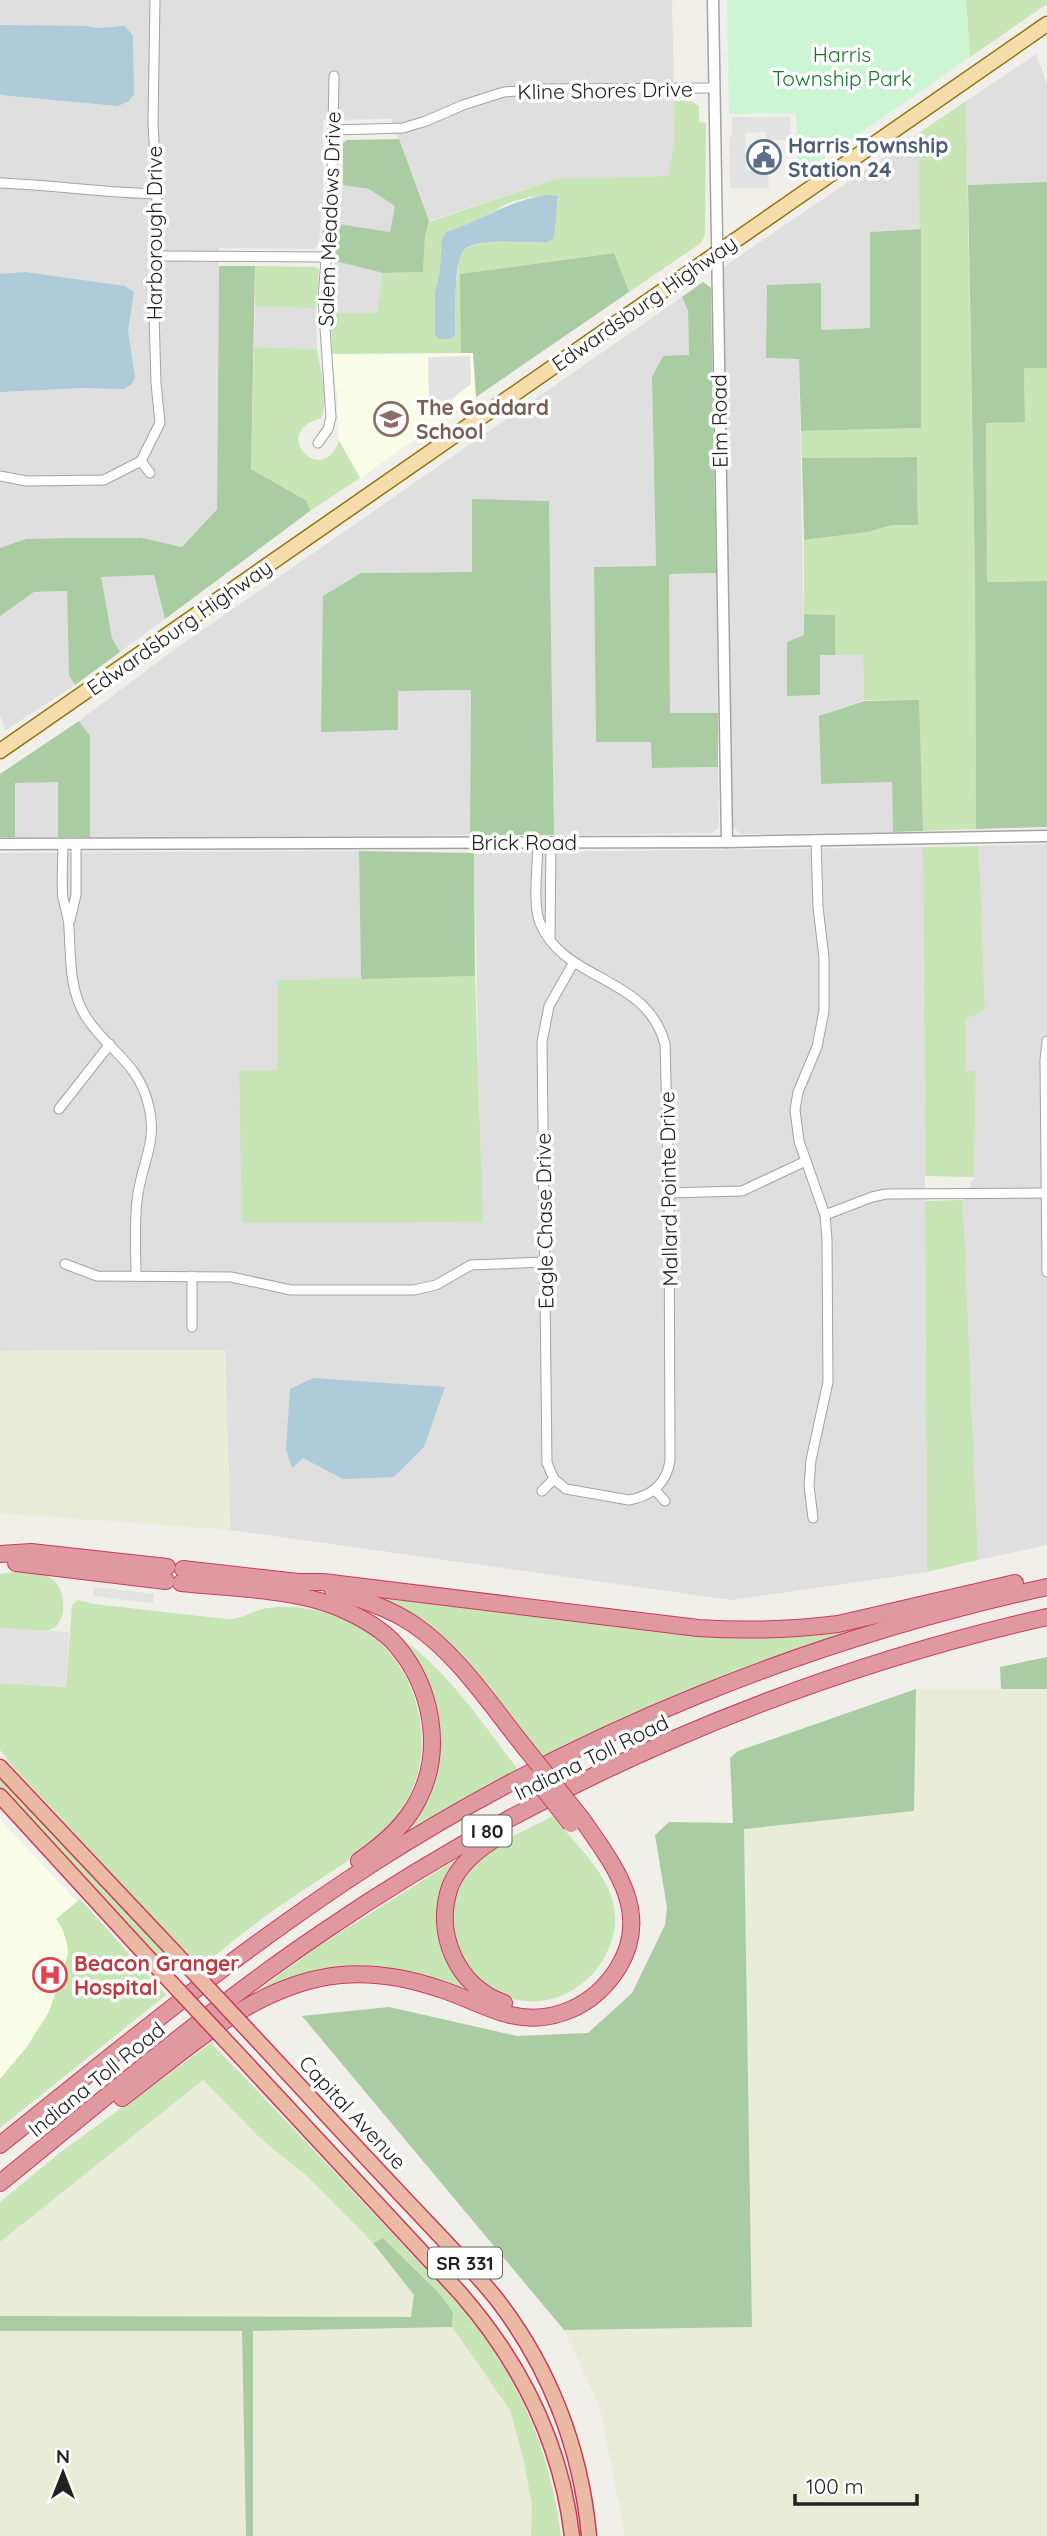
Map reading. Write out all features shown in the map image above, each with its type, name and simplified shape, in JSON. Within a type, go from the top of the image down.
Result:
[{"type":"highway","points":[[0,1554],[31,1552],[351,1604],[390,1620],[428,1646],[521,1752],[620,1875],[629,1899],[631,1916],[630,1933],[621,1963],[607,1985],[586,2003],[561,2014],[535,2018],[509,2015],[440,1988],[378,1975],[341,1975],[304,1982],[264,1997],[237,2014],[68,2138],[30,2159]]},
{"type":"highway","points":[[0,1564],[30,1563],[174,1575],[323,1582],[737,1630],[838,1624],[982,1589],[1047,1578]]},
{"type":"highway","points":[[298,1582],[366,1601],[413,1624],[457,1664],[521,1752]]},
{"type":"highway","name":"Indiana Toll Road","points":[[0,2145],[195,1988],[246,1951],[388,1854],[525,1777],[596,1742],[736,1681],[850,1640],[956,1608],[1047,1587]]},
{"type":"highway","points":[[246,1951],[279,1918],[379,1846],[400,1826],[418,1801],[427,1776],[432,1748],[431,1717],[423,1690],[395,1643],[369,1623],[342,1609],[307,1597]]},
{"type":"highway","name":"Indiana Toll Road","points":[[0,2183],[219,2008],[321,1933],[436,1859],[489,1829],[638,1755],[731,1715],[829,1679],[949,1641],[1047,1617]]},
{"type":"highway","points":[[577,1821],[619,1892],[622,1933],[617,1953],[601,1979],[583,1995],[564,2004],[541,2009],[515,2008],[493,2000],[471,1984],[457,1965],[447,1941],[445,1914],[450,1886],[464,1864],[486,1843],[596,1782],[638,1755]]},
{"type":"highway","name":"Capital Avenue","points":[[0,1767],[477,2277],[527,2343],[553,2392],[570,2438],[584,2495],[589,2536]]},
{"type":"highway","name":"SR 331","points":[[0,1796],[460,2293],[493,2333],[520,2376],[543,2423],[559,2470],[572,2536]]},
{"type":"main road","name":"Edwardsburg Highway","points":[[0,751],[1047,24]]},
{"type":"street","name":"Harborough Drive","points":[[141,461],[160,423],[154,314],[157,194],[153,124],[155,0]]},
{"type":"street","name":"Elm Road","points":[[713,0],[727,842]]},
{"type":"street","name":"Salem Meadows Drive","points":[[318,443],[328,429],[331,417],[324,310],[332,196],[334,76]]},
{"type":"street","name":"Kline Shores Drive","points":[[334,130],[403,128],[463,104],[504,92],[541,89],[714,88]]},
{"type":"street","points":[[0,183],[106,193],[157,194]]},
{"type":"street","points":[[156,256],[326,257]]},
{"type":"street","points":[[0,475],[26,481],[104,480],[141,461],[150,474]]},
{"type":"street","name":"Brick Road","points":[[0,844],[727,842],[1047,836]]},
{"type":"street","points":[[813,1518],[809,1486],[811,1460],[828,1382],[827,1240],[825,1215],[796,1132],[795,1110],[798,1092],[817,1046],[824,1011],[824,958],[818,907],[816,840]]},
{"type":"street","name":"Mallard Pointe Drive","points":[[538,842],[537,910],[550,938],[574,962],[638,1000],[659,1026],[665,1053],[669,1194],[670,1460],[665,1478],[655,1490]]},
{"type":"street","points":[[550,938],[551,842]]},
{"type":"street","points":[[63,844],[63,896],[69,926],[71,973],[77,997],[85,1015],[135,1071],[147,1098],[151,1117],[152,1143],[137,1200],[136,1276]]},
{"type":"street","points":[[69,926],[76,895],[76,844]]},
{"type":"street","name":"Eagle Chase Drive","points":[[556,1482],[547,1463],[542,1032],[549,1006],[574,962]]},
{"type":"street","points":[[1047,1041],[1047,1272]]},
{"type":"street","points":[[59,1108],[110,1045]]},
{"type":"street","points":[[669,1194],[742,1191],[806,1161]]},
{"type":"street","points":[[825,1215],[886,1194],[1046,1193]]},
{"type":"street","points":[[65,1264],[97,1276],[231,1277],[291,1290],[414,1290],[436,1285],[471,1265],[544,1262]]},
{"type":"street","points":[[192,1276],[192,1326]]},
{"type":"street","points":[[542,1491],[556,1482],[577,1492],[629,1500],[655,1490],[665,1501]]},
{"type":"shaded area","points":[[0,0],[672,0],[675,140],[668,176],[556,179],[429,221],[391,119],[323,120],[323,197],[319,244],[314,249],[219,248],[217,508],[182,547],[142,538],[26,539],[0,548]]},
{"type":"shaded area","points":[[1036,54],[1047,84],[1047,182],[968,185],[966,101]]},
{"type":"shaded area","points":[[732,117],[790,117],[791,140],[767,140],[766,132],[745,133],[746,170],[768,170],[769,188],[730,188],[729,138],[732,136]]},
{"type":"shaded area","points":[[919,133],[921,229],[870,232],[871,328],[821,330],[821,284],[767,285],[766,358],[799,359],[804,635],[787,642],[819,655],[863,655],[864,700],[819,716],[821,784],[892,782],[893,832],[740,834],[730,823],[723,269]]},
{"type":"shaded area","points":[[343,185],[369,189],[396,206],[390,232],[338,224]]},
{"type":"shaded area","points":[[335,261],[383,273],[377,313],[331,313]]},
{"type":"shaded area","points":[[682,297],[688,311],[689,356],[652,377],[656,566],[594,567],[596,742],[651,742],[653,768],[718,767],[719,827],[716,830],[712,833],[554,835],[549,501],[472,572],[361,573],[398,691],[471,690],[470,835],[90,837],[90,736],[79,721],[175,649]]},
{"type":"shaded area","points":[[255,307],[316,308],[317,349],[254,347]]},
{"type":"shaded area","name":"The Goddard School","points":[[473,353],[476,397],[360,478],[339,441],[332,354]]},
{"type":"shaded area","points":[[470,356],[471,384],[447,403],[429,409],[428,357]]},
{"type":"shaded area","points":[[716,573],[718,713],[670,713],[669,574]]},
{"type":"shaded area","points":[[154,575],[165,619],[120,652],[112,638],[100,577]]},
{"type":"shaded area","points":[[67,591],[69,675],[75,685],[6,730],[0,716],[0,616],[34,592]]},
{"type":"shaded area","points":[[15,782],[59,782],[58,837],[15,837]]},
{"type":"shaded area","points":[[1047,844],[1047,1545],[978,1560],[963,1200],[974,1177],[976,1072],[965,1072],[965,1020],[985,1009],[979,846]]},
{"type":"shaded area","points":[[923,847],[927,1572],[731,1600],[230,1530],[225,1350],[0,1351],[0,853],[359,851],[361,979],[277,980],[277,1070],[239,1072],[243,1222],[482,1222],[474,853]]},
{"type":"shaded area","points":[[225,1350],[230,1530],[0,1513],[0,1351]]},
{"type":"shaded area","points":[[94,1587],[154,1594],[153,1603],[93,1596]]},
{"type":"shaded area","points":[[0,1628],[69,1632],[66,1687],[0,1683]]},
{"type":"shaded area","points":[[916,1689],[1047,1689],[1047,2536],[625,2536],[600,2408],[564,2330],[752,2326],[744,1829],[914,1811]]},
{"type":"shaded area","name":"Beacon Granger Hospital","points":[[0,1819],[77,1902],[80,1952],[118,1998],[0,2092]]},
{"type":"shaded area","points":[[203,2080],[261,2139],[307,2176],[373,2243],[414,2295],[412,2317],[0,2316],[0,2242]]},
{"type":"shaded area","points":[[452,2327],[510,2410],[532,2504],[531,2536],[253,2536],[253,2331]]},
{"type":"shaded area","points":[[0,2331],[242,2331],[246,2536],[0,2536]]},
{"type":"green space","name":"Harris Township Park","points":[[727,0],[966,0],[970,57],[798,176],[796,113],[729,114]]},
{"type":"green space","points":[[966,0],[1047,0],[1047,4],[970,57]]},
{"type":"green space","points":[[674,101],[691,101],[699,106],[699,122],[706,123],[705,235],[701,243],[629,292],[613,253],[461,274],[461,353],[332,354],[331,313],[377,313],[383,273],[423,272],[425,237],[429,222],[556,179],[668,176],[675,140]],"holes":[[[529,197],[559,199],[555,212],[554,239],[546,243],[516,242],[471,246],[461,257],[457,281],[435,292],[440,270],[458,228],[466,227],[508,203]]]},
{"type":"green space","points":[[966,101],[975,582],[976,829],[923,831],[918,701],[864,700],[863,655],[835,655],[834,615],[804,614],[804,540],[868,532],[892,525],[918,525],[917,457],[802,458],[801,431],[921,428],[919,133]]},
{"type":"green space","points":[[399,139],[429,221],[425,237],[423,272],[383,273],[335,261],[338,224],[390,232],[395,206],[369,189],[343,185],[343,143],[347,140]]},
{"type":"green space","points":[[1047,182],[1047,368],[1024,368],[1025,422],[986,423],[987,582],[1047,581],[1047,827],[976,829],[968,185]]},
{"type":"green space","points":[[921,229],[921,428],[801,431],[799,359],[766,358],[767,285],[821,283],[821,330],[870,328],[870,232]]},
{"type":"green space","points":[[614,253],[629,292],[476,397],[473,353],[461,353],[460,274]]},
{"type":"green space","points":[[219,266],[255,266],[251,469],[307,501],[310,511],[165,619],[154,575],[101,577],[112,638],[120,652],[75,685],[69,675],[67,591],[34,592],[0,616],[0,548],[26,539],[69,538],[142,538],[182,547],[217,509]]},
{"type":"green space","points":[[255,266],[316,267],[319,270],[316,308],[255,307]]},
{"type":"green space","points":[[703,282],[711,288],[716,573],[669,574],[670,713],[718,713],[718,767],[652,768],[651,742],[596,742],[594,567],[656,566],[652,377],[663,356],[689,355],[688,311],[682,297]]},
{"type":"green space","points":[[254,347],[317,349],[324,410],[321,418],[307,424],[298,441],[308,456],[324,459],[332,453],[339,441],[360,478],[310,511],[307,501],[251,469]]},
{"type":"green space","points":[[1024,368],[1047,368],[1047,581],[987,582],[986,422],[1025,422]]},
{"type":"green space","points":[[917,457],[918,525],[892,525],[868,532],[804,540],[802,458]]},
{"type":"green space","points":[[472,499],[549,501],[554,835],[470,835],[471,690],[398,691],[398,730],[321,732],[323,596],[361,573],[472,572]]},
{"type":"green space","points":[[804,614],[835,615],[835,655],[820,655],[820,695],[787,696],[787,642],[804,635]]},
{"type":"green space","points":[[919,700],[923,831],[893,832],[892,782],[821,784],[819,716],[864,701]]},
{"type":"green space","points":[[79,721],[90,736],[90,837],[58,837],[58,782],[15,783],[15,837],[0,837],[0,774]]},
{"type":"green space","points":[[979,846],[985,1009],[965,1020],[965,1071],[976,1071],[974,1177],[925,1176],[923,847]]},
{"type":"green space","points":[[359,851],[474,853],[475,976],[361,979]]},
{"type":"green space","points":[[475,976],[483,1222],[242,1223],[239,1071],[277,1070],[277,980]]},
{"type":"green space","points":[[963,1200],[978,1560],[927,1572],[925,1201]]},
{"type":"green space","points":[[11,1572],[44,1575],[58,1585],[63,1607],[60,1621],[55,1627],[37,1632],[0,1628],[0,1574]]},
{"type":"green space","points":[[372,1594],[688,1631],[882,1620],[710,1683],[542,1758],[416,1617]]},
{"type":"green space","points":[[78,1600],[226,1619],[272,1607],[320,1611],[351,1622],[378,1640],[399,1665],[413,1693],[421,1725],[421,1757],[413,1788],[396,1817],[359,1853],[276,1909],[202,1966],[180,1946],[0,1750],[0,1683],[66,1687],[72,1605]]},
{"type":"green space","points":[[387,1628],[407,1642],[443,1675],[475,1712],[519,1771],[391,1843],[404,1827],[435,1733]]},
{"type":"green space","points":[[1047,1657],[1047,1689],[1001,1689],[1000,1667]]},
{"type":"green space","points":[[916,1689],[914,1811],[744,1829],[752,2327],[564,2330],[302,2016],[389,2007],[517,2036],[588,2033],[632,1993],[665,1925],[667,1908],[655,1835],[669,1822],[733,1823],[730,1758],[738,1751]]},
{"type":"green space","points":[[0,1776],[181,1971],[174,1975],[160,1962],[0,1787]]},
{"type":"green space","points":[[553,1816],[603,1878],[614,1910],[614,1931],[608,1952],[596,1970],[581,1985],[562,1996],[541,2001],[519,2000],[497,1992],[480,1980],[466,1963],[457,1944],[455,1902],[463,1882],[484,1855]]},
{"type":"green space","points":[[465,1854],[441,1905],[477,1995],[362,1971],[237,2006],[317,1947]]},
{"type":"green space","points":[[80,1899],[166,1995],[0,2128],[0,2079],[26,2048],[49,2012],[68,1954],[65,1936],[56,1919]]},
{"type":"green space","points":[[211,2043],[439,2283],[480,2331],[498,2357],[528,2414],[549,2473],[561,2536],[531,2536],[532,2504],[510,2410],[452,2327],[453,2312],[437,2291],[383,2238],[373,2243],[307,2176],[261,2139],[203,2080],[0,2242],[0,2202],[62,2151]]},
{"type":"green space","points":[[383,2238],[437,2291],[453,2312],[452,2327],[253,2331],[253,2536],[246,2536],[242,2331],[0,2331],[0,2316],[411,2317],[414,2295],[373,2243]]},
{"type":"water","points":[[0,25],[101,28],[125,26],[133,36],[134,94],[129,101],[118,106],[0,95]]},
{"type":"water","points":[[549,195],[558,196],[554,239],[546,243],[481,243],[465,249],[458,265],[455,335],[451,339],[439,339],[435,334],[435,292],[442,239],[446,232],[520,201]]},
{"type":"water","points":[[25,272],[125,286],[134,292],[128,331],[135,377],[132,384],[124,389],[0,392],[0,274]]},
{"type":"water","points":[[313,1378],[445,1387],[424,1447],[394,1477],[343,1479],[303,1458],[292,1468],[286,1449],[290,1389]]},
{"type":"place","name":"Harris Township Station 24","points":[[764,157]]},
{"type":"place","name":"The Goddard School","points":[[391,419]]},
{"type":"place","name":"Beacon Granger Hospital","points":[[50,1975]]}]
